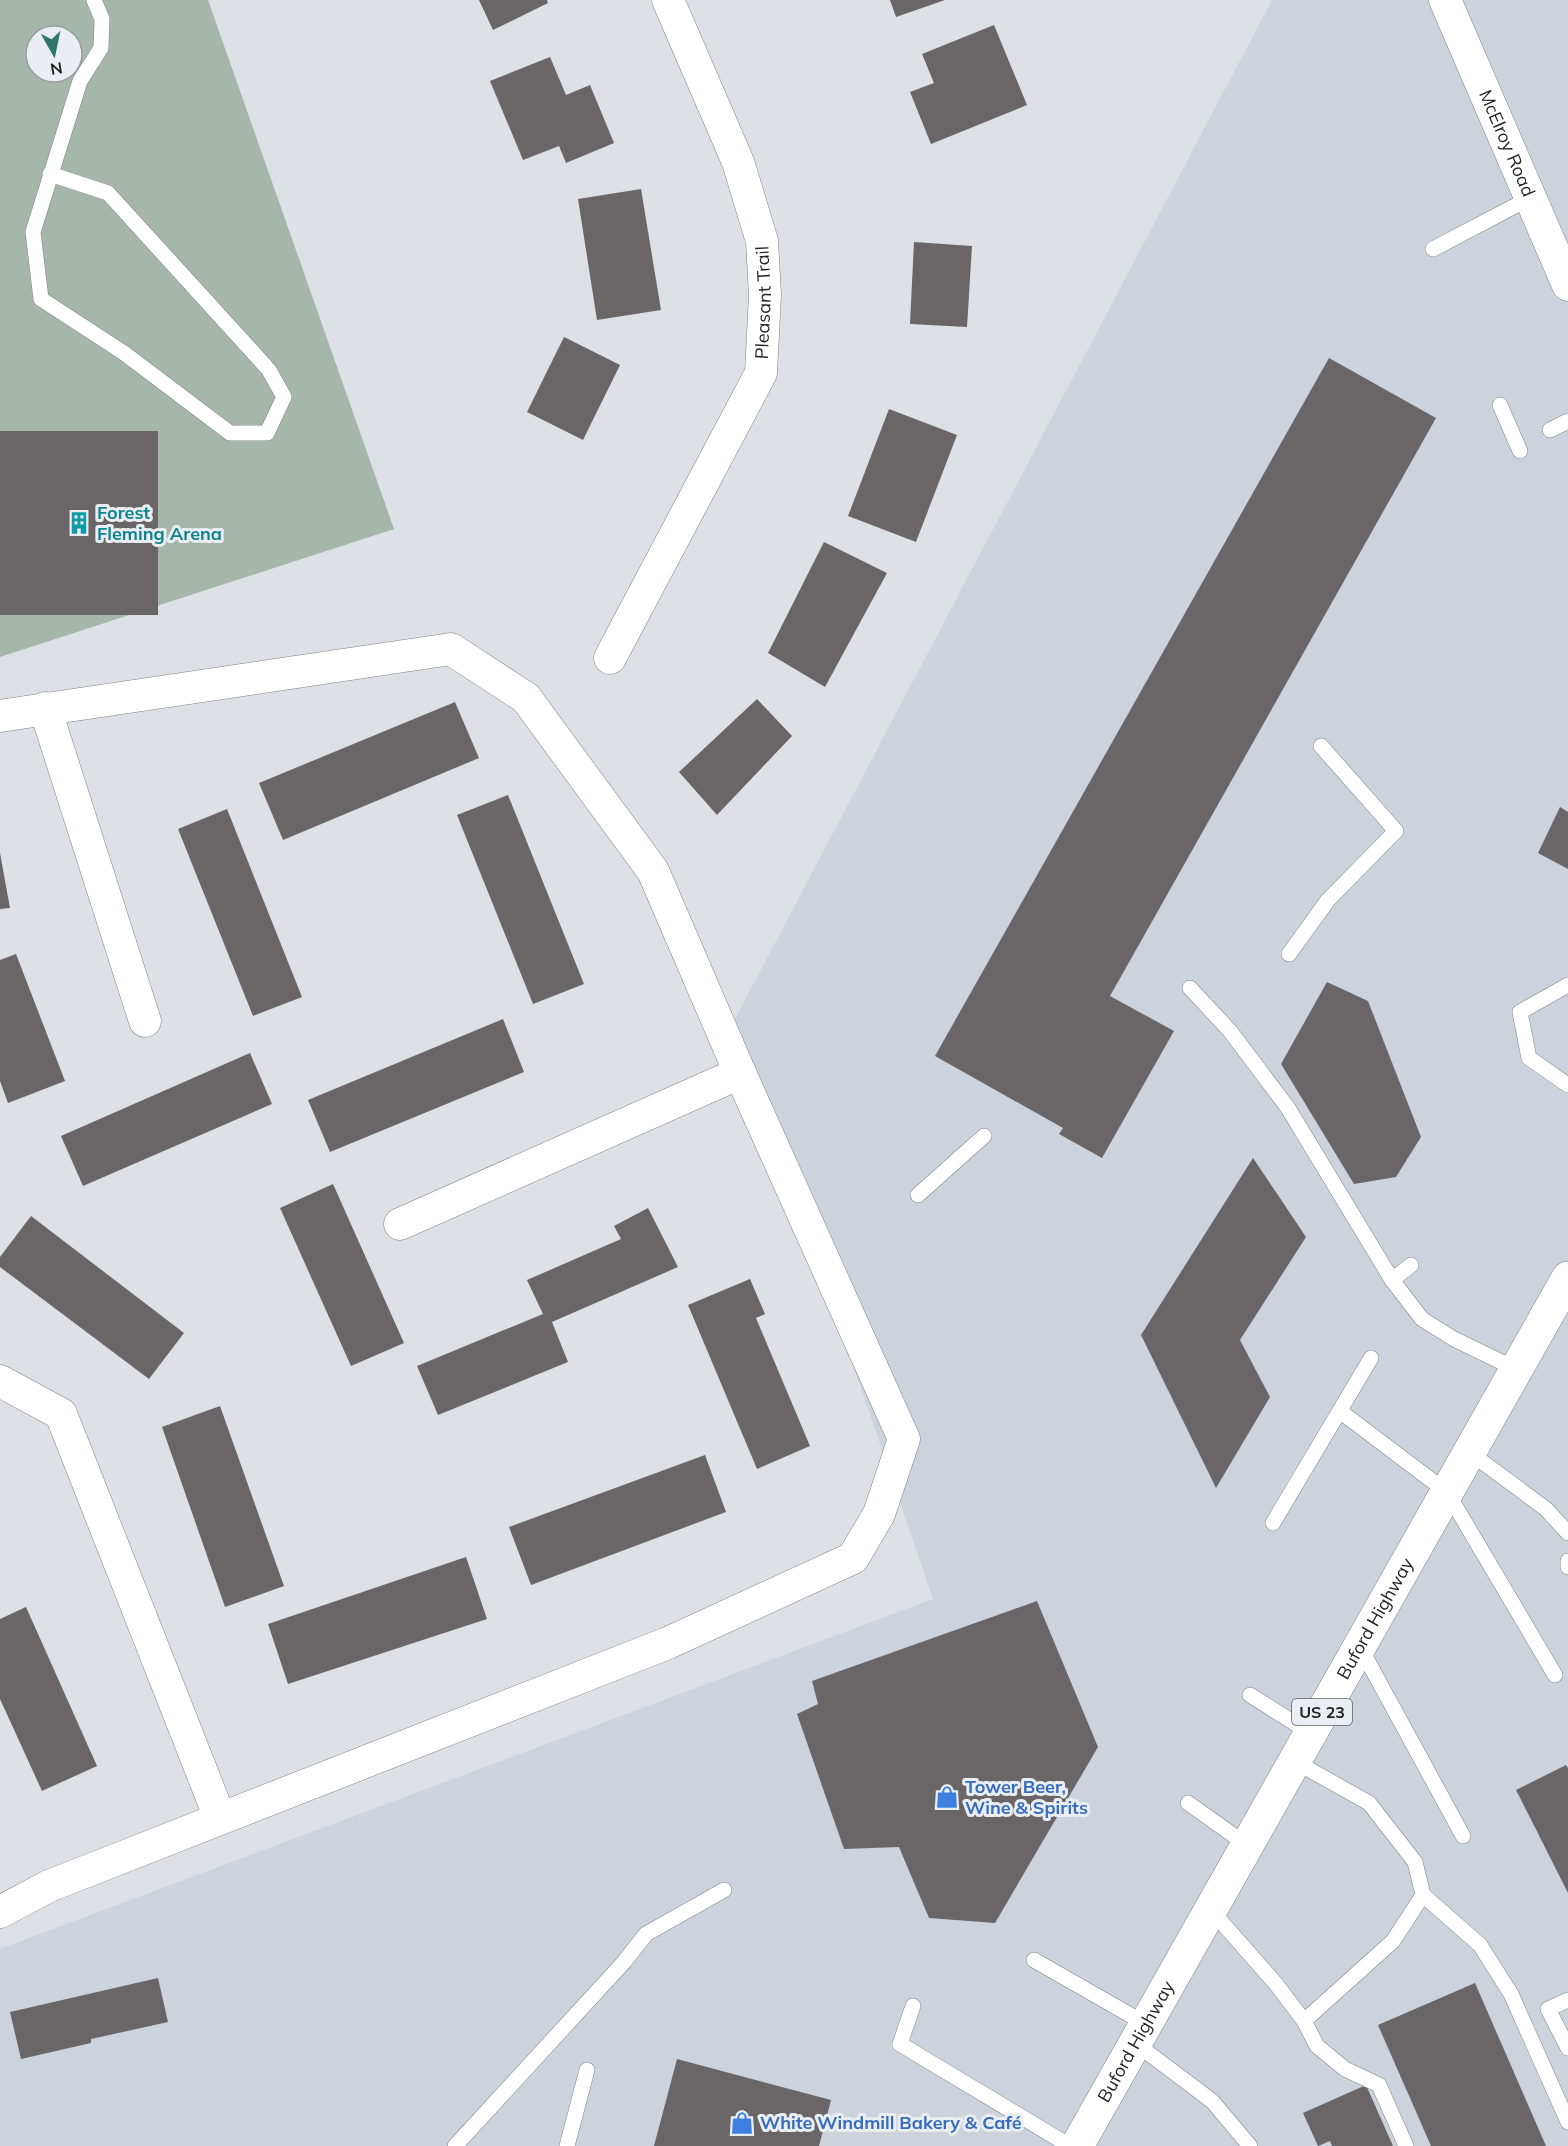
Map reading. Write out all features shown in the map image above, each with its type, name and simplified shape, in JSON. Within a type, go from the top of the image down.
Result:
[{"type":"main road","name":"Buford Highway","points":[[1077,2146],[1568,1278]]},
{"type":"street","name":"Pleasant Trail","points":[[609,658],[761,373],[765,294],[762,241],[738,162],[668,0]]},
{"type":"street","name":"McElroy Road","points":[[1445,0],[1566,278]]},
{"type":"street","points":[[0,716],[451,649],[526,698],[653,871],[740,1073],[904,1439],[879,1514],[853,1558],[668,1643],[49,1886],[0,1912]]},
{"type":"street","points":[[45,708],[145,1021]]},
{"type":"street","points":[[400,1224],[740,1073]]},
{"type":"street","points":[[0,1381],[61,1414],[220,1818]]},
{"type":"lane","points":[[51,174],[108,193],[269,370],[284,397],[267,434],[230,433],[123,353],[41,299],[33,232],[51,174],[80,81],[101,48],[102,19],[94,0]]},
{"type":"lane","points":[[1433,249],[1530,198]]},
{"type":"lane","points":[[1500,405],[1520,451]]},
{"type":"lane","points":[[1550,430],[1568,421]]},
{"type":"lane","points":[[1289,954],[1328,900],[1396,831],[1322,746]]},
{"type":"lane","points":[[1568,985],[1520,1012],[1529,1058],[1568,1084]]},
{"type":"lane","points":[[1190,988],[1230,1031],[1288,1108],[1392,1280],[1422,1319],[1454,1339],[1516,1369]]},
{"type":"lane","points":[[918,1195],[984,1136]]},
{"type":"lane","points":[[1392,1280],[1411,1265]]},
{"type":"lane","points":[[1273,1523],[1371,1358]]},
{"type":"lane","points":[[1341,1412],[1447,1492],[1555,1675]]},
{"type":"lane","points":[[1469,1452],[1546,1509],[1568,1533]]},
{"type":"lane","points":[[1568,1561],[1568,1568]]},
{"type":"lane","points":[[1360,1646],[1463,1836]]},
{"type":"lane","points":[[1250,1695],[1310,1733]]},
{"type":"lane","points":[[1294,1761],[1369,1803],[1415,1862],[1423,1895],[1480,1945],[1511,1994],[1568,2122]]},
{"type":"lane","points":[[1188,1803],[1247,1845]]},
{"type":"lane","points":[[455,2146],[624,1962],[646,1934],[724,1890]]},
{"type":"lane","points":[[1304,2021],[1393,1941],[1423,1895]]},
{"type":"lane","points":[[1211,1910],[1276,1984],[1304,2021],[1317,2046],[1345,2069],[1380,2085],[1406,2146]]},
{"type":"lane","points":[[1034,1960],[1140,2033],[1212,2101],[1250,2146]]},
{"type":"lane","points":[[1568,2000],[1548,2009],[1568,2048]]},
{"type":"lane","points":[[913,2006],[900,2043],[1070,2146]]},
{"type":"lane","points":[[567,2146],[587,2070]]},
{"type":"shaded area","points":[[1272,0],[1568,0],[1568,2146],[0,2146],[0,1949],[933,1599],[735,1019]]},
{"type":"green space","points":[[0,0],[208,0],[394,529],[0,657]]},
{"type":"building","points":[[479,0],[547,0],[548,3],[493,30]]},
{"type":"building","points":[[890,0],[945,0],[896,17]]},
{"type":"building","points":[[994,25],[1027,105],[931,144],[910,92],[934,83],[922,54]]},
{"type":"building","points":[[550,57],[566,95],[590,85],[614,143],[566,163],[559,146],[523,160],[490,81]]},
{"type":"building","points":[[641,189],[661,310],[597,320],[578,199]]},
{"type":"building","points":[[914,242],[972,246],[967,327],[910,324]]},
{"type":"building","points":[[564,337],[620,365],[583,440],[527,412]]},
{"type":"building","points":[[1329,358],[1436,418],[1110,996],[1174,1031],[1102,1158],[1059,1134],[1063,1128],[935,1056]]},
{"type":"building","points":[[889,409],[957,435],[916,542],[848,516]]},
{"type":"building","name":"Forest Fleming Arena","points":[[0,431],[158,431],[158,615],[0,615]]},
{"type":"building","points":[[824,542],[887,573],[825,687],[768,653]]},
{"type":"building","points":[[757,699],[792,736],[717,815],[679,772]]},
{"type":"building","points":[[455,702],[479,758],[283,840],[259,783]]},
{"type":"building","points":[[508,795],[584,984],[533,1004],[457,815]]},
{"type":"building","points":[[1560,807],[1568,812],[1568,869],[1538,853]]},
{"type":"building","points":[[227,809],[302,997],[253,1016],[178,829]]},
{"type":"building","points":[[0,853],[10,908],[0,909]]},
{"type":"building","points":[[16,954],[65,1081],[8,1103],[0,1081],[0,960]]},
{"type":"building","points":[[1327,982],[1368,1001],[1421,1137],[1396,1177],[1354,1184],[1281,1064]]},
{"type":"building","points":[[503,1019],[524,1072],[330,1152],[308,1100]]},
{"type":"building","points":[[250,1053],[272,1104],[83,1186],[61,1136]]},
{"type":"building","points":[[1253,1158],[1306,1237],[1240,1340],[1270,1397],[1216,1488],[1141,1335]]},
{"type":"building","points":[[333,1184],[404,1343],[351,1366],[280,1208]]},
{"type":"building","points":[[648,1208],[678,1267],[552,1322],[568,1362],[438,1415],[417,1366],[543,1314],[527,1280],[621,1239],[614,1226]]},
{"type":"building","points":[[31,1216],[184,1333],[149,1379],[0,1267],[0,1257]]},
{"type":"building","points":[[750,1279],[765,1314],[756,1318],[810,1446],[757,1469],[688,1305]]},
{"type":"building","points":[[220,1406],[284,1586],[225,1607],[162,1427]]},
{"type":"building","points":[[705,1455],[726,1512],[531,1585],[509,1527]]},
{"type":"building","points":[[466,1557],[487,1619],[288,1684],[268,1624]]},
{"type":"building","name":"Tower Beer, Wine & Spirits","points":[[1037,1601],[1098,1747],[995,1923],[929,1918],[899,1847],[844,1849],[797,1714],[818,1704],[812,1681]]},
{"type":"building","points":[[26,1607],[97,1766],[42,1791],[0,1699],[0,1619]]},
{"type":"building","points":[[1566,1765],[1568,1768],[1568,1893],[1516,1790]]},
{"type":"building","points":[[158,1978],[168,2022],[91,2039],[91,2043],[21,2059],[10,2012]]},
{"type":"building","points":[[1475,1983],[1546,2146],[1431,2146],[1378,2025]]},
{"type":"building","name":"White Windmill Bakery & Café","points":[[677,2059],[831,2100],[819,2146],[654,2146]]},
{"type":"building","points":[[1366,2085],[1393,2146],[1332,2146],[1330,2141],[1318,2146],[1303,2113]]},
{"type":"place","name":"Forest Fleming Arena","points":[[79,523]]},
{"type":"place","name":"Tower Beer, Wine & Spirits","points":[[947,1797]]},
{"type":"place","name":"White Windmill Bakery & Café","points":[[742,2123]]}]
